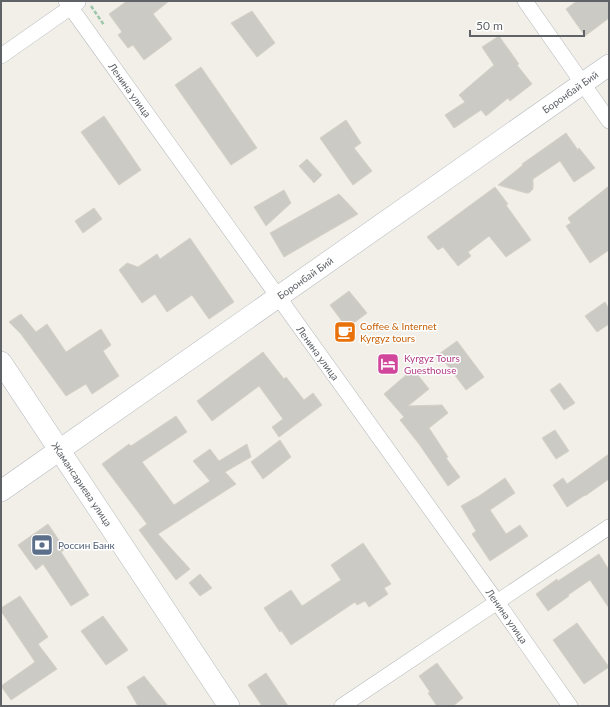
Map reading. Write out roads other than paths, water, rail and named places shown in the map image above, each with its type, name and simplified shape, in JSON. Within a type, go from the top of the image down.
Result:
[{"type":"street","points":[[525,1],[609,121]]},
{"type":"street","points":[[1,56],[72,3]]},
{"type":"street","name":"Ленина улица","points":[[72,3],[278,297],[498,602],[570,706]]},
{"type":"street","name":"Боронбай Бий","points":[[1,491],[609,65]]},
{"type":"street","name":"Жамансариева улица","points":[[1,362],[229,706]]},
{"type":"street","points":[[342,706],[609,527]]},
{"type":"place","name":"Coffee & Internet Kyrgyz tours","points":[[345,332]]},
{"type":"place","name":"Kyrgyz Tours Guesthouse","points":[[388,364]]},
{"type":"place","name":"Россин Банк","points":[[42,545]]}]
